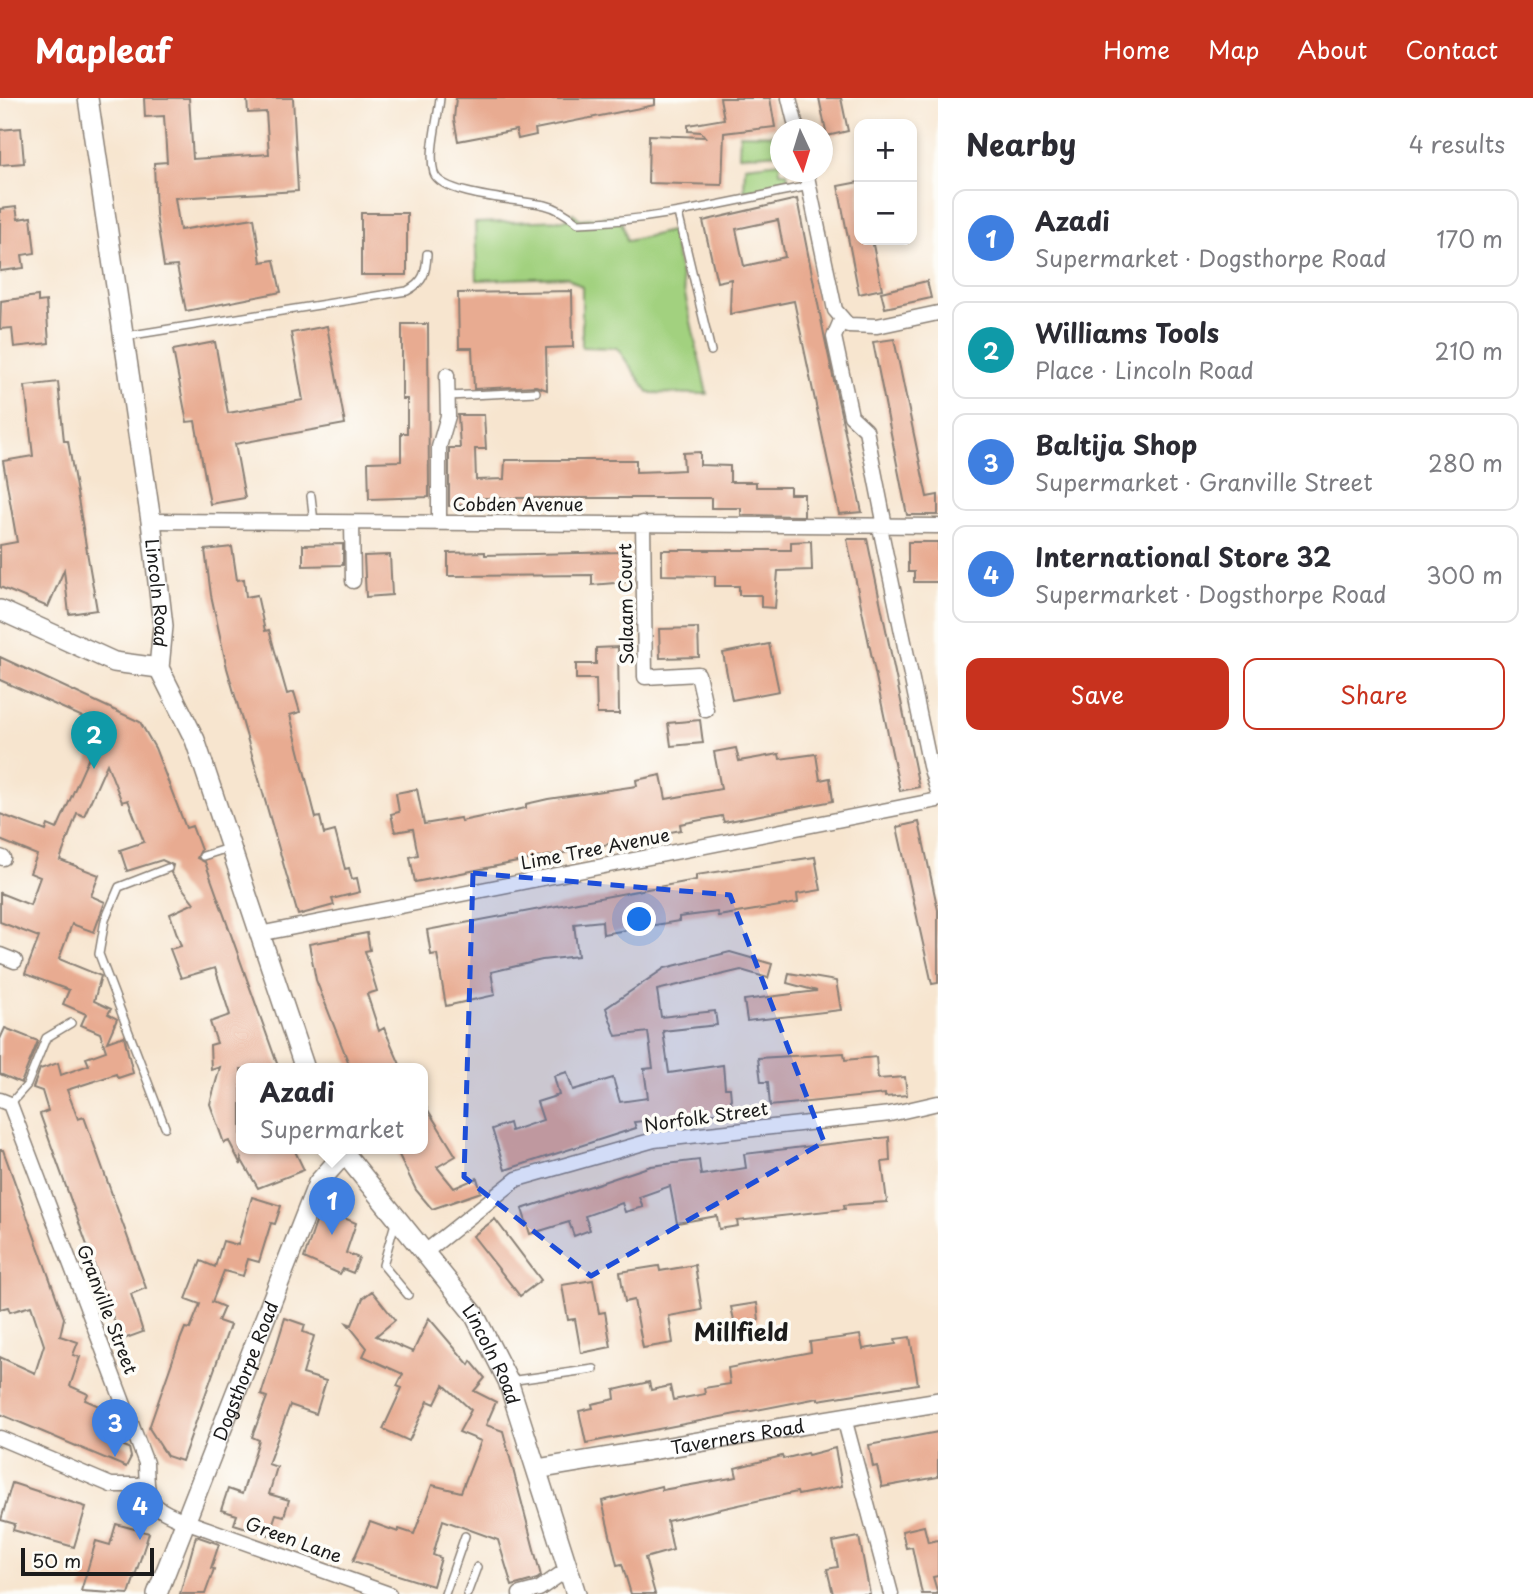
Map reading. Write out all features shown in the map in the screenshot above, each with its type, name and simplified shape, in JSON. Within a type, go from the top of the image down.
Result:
[{"type":"street","name":"Lincoln Road","points":[[88,98],[150,521],[163,626],[159,668],[195,740],[228,848],[303,1063]]},
{"type":"street","points":[[789,98],[794,119]]},
{"type":"street","points":[[808,182],[835,310],[848,325],[877,326],[938,313]]},
{"type":"street","points":[[842,318],[834,337],[851,416],[866,430],[882,526],[930,766],[938,792]]},
{"type":"street","points":[[439,522],[439,447],[448,416],[447,375]]},
{"type":"street","name":"Cobden Avenue","points":[[150,521],[938,526]]},
{"type":"street","points":[[352,523],[353,581]]},
{"type":"street","name":"Salaam Court","points":[[643,523],[645,677],[698,674],[706,710]]},
{"type":"street","points":[[0,610],[114,662],[159,668]]},
{"type":"street","name":"Lime Tree Avenue","points":[[259,934],[938,800]]},
{"type":"street","points":[[0,955],[15,961]]},
{"type":"street","name":"Granville Street","points":[[5,1102],[146,1462],[148,1497],[158,1510],[185,1521]]},
{"type":"street","name":"Norfolk Street","points":[[424,1253],[517,1179],[530,1175],[654,1140],[890,1114],[938,1103]]},
{"type":"street","name":"Dogsthorpe Road","points":[[157,1594],[318,1183],[340,1154]]},
{"type":"street","name":"Lincoln Road","points":[[344,1154],[474,1314],[508,1381],[576,1594]]},
{"type":"street","name":"Taverners Road","points":[[537,1469],[938,1402]]},
{"type":"street","points":[[844,1418],[891,1594]]},
{"type":"street","points":[[0,1438],[111,1485],[146,1485]]},
{"type":"street","name":"Green Lane","points":[[185,1521],[389,1594]]},
{"type":"street","points":[[520,1594],[539,1589],[568,1569]]},
{"type":"lane","points":[[440,98],[434,174],[442,184],[457,190],[547,205],[564,212],[578,223],[617,222],[678,213],[796,182]]},
{"type":"lane","points":[[678,213],[711,351]]},
{"type":"lane","points":[[122,337],[407,291],[421,283],[426,271],[427,254]]},
{"type":"lane","points":[[447,396],[536,392]]},
{"type":"lane","points":[[311,496],[314,522]]},
{"type":"lane","points":[[203,856],[228,848]]},
{"type":"lane","points":[[164,1127],[99,954],[105,920],[119,887],[168,868]]},
{"type":"lane","points":[[5,1102],[27,1085],[46,1038],[71,1023]]},
{"type":"lane","points":[[396,1219],[383,1265],[408,1295]]},
{"type":"lane","points":[[508,1381],[594,1368]]},
{"type":"lane","points":[[445,1594],[465,1536]]},
{"type":"lane","points":[[467,1594],[477,1567]]},
{"type":"highlighted area","points":[[473,873],[730,895],[824,1142],[591,1276],[464,1177]]},
{"type":"green space","points":[[740,134],[770,135],[770,154],[739,156]]},
{"type":"green space","points":[[770,163],[770,182],[789,183],[744,191],[745,166]]},
{"type":"green space","points":[[573,213],[580,219],[620,215],[627,241],[671,231],[707,394],[649,393],[617,348],[582,347],[582,287],[567,277],[477,280],[475,223],[567,220]]},
{"type":"building","points":[[144,98],[189,98],[193,159],[269,154],[266,112],[248,113],[247,98],[293,98],[298,191],[175,198],[180,230],[254,218],[261,262],[274,260],[281,292],[186,311],[177,266],[164,267],[156,214],[154,163],[167,162],[164,116],[145,117]]},
{"type":"building","points":[[456,98],[655,98],[655,105],[535,129],[536,135],[518,139],[516,130],[458,141],[454,119]]},
{"type":"building","points":[[720,98],[770,98],[774,119],[770,119],[770,128],[724,133],[722,185],[648,183],[649,135],[705,137],[701,132],[688,131],[688,125],[724,119]]},
{"type":"building","points":[[819,98],[841,98],[848,131],[833,135],[833,119],[823,119]]},
{"type":"building","points":[[21,128],[24,163],[0,165],[0,130]]},
{"type":"building","points":[[854,183],[854,245],[873,245],[882,289],[859,294],[838,186]]},
{"type":"building","points":[[797,199],[862,512],[839,514],[794,301],[730,314],[731,279],[717,282],[703,221]],"holes":[[[778,220],[785,257],[744,266],[736,229]]]},
{"type":"building","points":[[16,207],[18,219],[31,217],[35,253],[22,255],[24,268],[0,271],[0,209]]},
{"type":"building","points":[[361,213],[407,213],[407,275],[361,275]]},
{"type":"building","points":[[927,281],[931,298],[885,308],[881,292]]},
{"type":"building","points":[[572,291],[573,347],[546,348],[547,390],[536,386],[474,389],[472,348],[459,348],[458,293]]},
{"type":"building","points":[[38,296],[38,302],[46,301],[49,343],[14,347],[12,328],[0,329],[1,301]]},
{"type":"building","points":[[402,324],[428,324],[429,497],[369,499],[368,462],[401,461],[401,433],[407,433],[407,399],[402,399]]},
{"type":"building","points":[[327,326],[345,424],[235,444],[245,498],[210,504],[195,421],[187,422],[173,350],[215,342],[228,413],[303,400],[291,333]]},
{"type":"building","points":[[894,339],[927,497],[938,495],[938,515],[907,515],[873,342]]},
{"type":"building","points":[[58,382],[64,441],[68,441],[97,610],[69,614],[64,570],[48,607],[0,587],[0,545],[17,542],[3,461],[33,456],[25,386]]},
{"type":"building","points":[[458,415],[484,415],[486,449],[475,449],[476,480],[504,479],[505,460],[636,460],[636,472],[666,471],[684,470],[683,453],[700,452],[700,465],[730,466],[730,482],[756,482],[756,487],[790,487],[790,494],[804,494],[804,516],[741,515],[741,508],[711,508],[711,498],[482,498],[482,504],[449,506],[449,448],[460,448]]},
{"type":"building","points":[[847,539],[867,539],[919,787],[900,791]]},
{"type":"building","points":[[811,541],[812,570],[778,571],[775,608],[761,607],[761,595],[739,595],[739,586],[715,586],[715,576],[662,575],[662,550],[791,550],[791,542]]},
{"type":"building","points":[[908,542],[938,542],[938,582],[914,582],[914,572],[908,572]]},
{"type":"building","points":[[343,544],[343,565],[303,566],[303,545]]},
{"type":"building","points":[[232,547],[237,580],[244,579],[246,597],[257,595],[265,631],[269,630],[287,694],[294,692],[300,712],[290,715],[316,818],[320,817],[324,834],[335,831],[345,869],[349,868],[352,879],[357,878],[360,892],[332,899],[334,905],[298,915],[227,668],[211,595],[205,550]]},
{"type":"building","points":[[485,552],[485,555],[625,552],[626,582],[592,585],[592,575],[448,576],[448,553]]},
{"type":"building","points":[[390,555],[392,595],[366,597],[364,556]]},
{"type":"building","points":[[698,628],[699,657],[660,658],[659,629]]},
{"type":"building","points":[[769,644],[779,691],[732,700],[723,653]]},
{"type":"building","points":[[618,647],[619,714],[597,714],[596,679],[576,679],[576,664],[596,664],[596,648]]},
{"type":"building","points":[[0,657],[140,722],[155,748],[186,828],[192,826],[201,850],[197,858],[205,862],[277,1063],[236,1063],[236,1154],[296,1154],[304,1170],[258,1188],[241,1159],[241,1165],[229,1141],[224,1143],[210,1104],[220,1067],[211,1070],[210,1045],[217,1043],[210,1022],[230,1015],[215,968],[181,978],[170,949],[181,946],[170,914],[194,903],[171,873],[173,865],[162,860],[127,871],[120,850],[144,842],[128,800],[122,802],[107,764],[84,816],[77,813],[60,860],[99,875],[91,896],[105,902],[94,932],[72,924],[59,959],[101,976],[94,1001],[111,1009],[108,1014],[117,1019],[107,1042],[124,1036],[133,1073],[118,1078],[116,1074],[67,1090],[78,1119],[84,1117],[146,1288],[131,1294],[143,1332],[121,1340],[40,1114],[48,1111],[42,1091],[33,1088],[40,1069],[58,1063],[61,1075],[89,1065],[86,1058],[106,1051],[100,1033],[81,1025],[86,1014],[63,1004],[69,990],[25,974],[39,937],[0,922],[0,893],[30,905],[40,877],[30,873],[37,855],[0,840],[0,814],[46,831],[48,825],[57,829],[103,726],[0,680]]},
{"type":"building","points":[[700,720],[703,743],[671,746],[668,723]]},
{"type":"building","points":[[736,748],[739,761],[779,754],[780,759],[816,754],[820,780],[830,778],[833,801],[724,822],[722,816],[680,824],[681,830],[415,882],[410,857],[418,855],[413,829],[395,832],[391,814],[399,812],[396,793],[417,789],[424,824],[460,818],[461,821],[526,808],[526,804],[548,799],[637,786],[636,780],[661,775],[666,799],[721,789],[714,752]]},
{"type":"building","points":[[919,822],[938,910],[938,983],[932,984],[897,827]]},
{"type":"building","points":[[815,857],[821,890],[797,894],[798,903],[718,916],[717,912],[679,917],[679,921],[603,934],[602,921],[574,924],[578,956],[542,960],[491,972],[495,995],[446,1006],[437,954],[431,955],[427,930],[696,880],[696,875]]},
{"type":"building","points":[[367,933],[370,950],[365,951],[377,991],[367,994],[379,1031],[384,1028],[399,1063],[349,1063],[316,980],[309,944]]},
{"type":"building","points":[[730,952],[772,964],[768,978],[741,970],[657,990],[661,1017],[715,1011],[717,1025],[663,1031],[669,1073],[723,1065],[725,1088],[730,1088],[732,1111],[634,1122],[636,1128],[505,1170],[492,1129],[509,1123],[511,1131],[543,1120],[537,1102],[559,1095],[554,1076],[567,1072],[573,1090],[613,1078],[620,1102],[648,1098],[644,1069],[653,1068],[648,1032],[616,1036],[606,1008],[665,968]]},
{"type":"building","points":[[789,973],[836,981],[841,1010],[747,1021],[744,1000],[817,991],[787,983]]},
{"type":"building","points":[[5,1028],[38,1041],[21,1083],[0,1074],[0,1039]]},
{"type":"building","points":[[844,1053],[845,1060],[876,1057],[878,1079],[905,1077],[907,1095],[885,1097],[885,1094],[770,1106],[768,1082],[761,1082],[758,1058]]},
{"type":"building","points":[[428,1110],[456,1156],[437,1167],[454,1188],[477,1178],[481,1192],[432,1209],[416,1190],[398,1154],[428,1154]]},
{"type":"building","points":[[889,1137],[890,1161],[882,1162],[887,1202],[844,1205],[845,1209],[737,1221],[738,1226],[719,1229],[717,1216],[677,1223],[670,1186],[639,1197],[643,1207],[625,1212],[622,1203],[585,1216],[590,1230],[574,1236],[569,1222],[530,1234],[522,1209],[651,1166],[699,1160],[701,1175],[746,1168],[744,1154]]},
{"type":"building","points":[[0,1150],[3,1150],[64,1318],[60,1336],[78,1342],[73,1355],[80,1357],[70,1386],[88,1394],[85,1400],[106,1409],[103,1416],[117,1422],[109,1440],[129,1448],[131,1457],[126,1467],[0,1414],[0,1357],[35,1373],[44,1345],[31,1306],[10,1312],[8,1307],[0,1309]]},
{"type":"building","points":[[252,1197],[281,1206],[275,1224],[271,1223],[259,1262],[248,1259],[243,1276],[224,1271],[212,1302],[224,1307],[218,1321],[230,1325],[182,1461],[167,1456],[149,1428],[178,1345],[185,1328],[190,1329],[200,1304],[186,1299],[201,1261],[215,1267],[223,1241],[238,1245]]},
{"type":"building","points":[[321,1208],[356,1223],[346,1253],[359,1258],[353,1273],[343,1269],[340,1274],[304,1258]]},
{"type":"building","points":[[495,1219],[541,1280],[520,1296],[473,1236]]},
{"type":"building","points":[[695,1265],[702,1310],[669,1316],[673,1343],[643,1348],[634,1300],[625,1302],[620,1272],[659,1266],[660,1271]]},
{"type":"building","points":[[593,1280],[599,1313],[605,1312],[611,1347],[581,1353],[575,1319],[568,1320],[562,1285]]},
{"type":"building","points":[[372,1291],[395,1320],[376,1336],[413,1352],[429,1318],[469,1365],[471,1361],[485,1378],[474,1391],[496,1402],[486,1425],[503,1431],[541,1576],[537,1579],[512,1586],[498,1540],[443,1520],[433,1555],[441,1558],[433,1586],[353,1561],[370,1522],[398,1532],[399,1529],[414,1534],[432,1485],[461,1492],[481,1441],[459,1432],[471,1410],[444,1385],[435,1404],[428,1401],[409,1441],[383,1429],[402,1388],[397,1386],[403,1374],[363,1356],[367,1348],[347,1323],[352,1325],[363,1298]]},
{"type":"building","points":[[757,1303],[759,1320],[735,1324],[731,1307]]},
{"type":"building","points":[[285,1318],[305,1325],[303,1332],[314,1336],[303,1374],[326,1381],[316,1414],[290,1405],[268,1464],[277,1467],[269,1494],[289,1500],[284,1516],[276,1514],[269,1535],[234,1524],[237,1515],[221,1510],[228,1489],[242,1494],[259,1440],[252,1437],[267,1397],[261,1395]]},
{"type":"building","points":[[860,1335],[863,1349],[896,1344],[895,1339],[910,1337],[918,1384],[818,1398],[586,1443],[579,1411],[593,1408],[592,1404],[615,1399],[614,1390],[649,1382],[651,1390],[670,1386],[673,1400],[705,1394],[704,1388],[730,1384],[728,1368],[811,1352],[810,1342]]},
{"type":"building","points":[[938,1432],[938,1477],[882,1487],[877,1466],[873,1467],[869,1445]]},
{"type":"building","points":[[835,1448],[842,1486],[798,1495],[797,1492],[667,1521],[673,1550],[645,1558],[655,1594],[631,1594],[622,1564],[617,1565],[602,1501],[661,1486],[662,1490],[737,1477],[735,1468],[782,1456],[783,1459]]},
{"type":"building","points":[[12,1483],[86,1507],[74,1547],[13,1530],[15,1524],[1,1520]]},
{"type":"building","points":[[116,1524],[149,1533],[129,1594],[81,1591],[96,1541],[110,1545]]},
{"type":"building","points":[[924,1526],[928,1542],[938,1540],[938,1576],[933,1577],[938,1594],[922,1594],[912,1547],[906,1548],[902,1531]]},
{"type":"building","points":[[196,1536],[219,1544],[211,1568],[214,1569],[205,1594],[180,1594]]},
{"type":"building","points":[[859,1537],[870,1594],[833,1594],[827,1569],[838,1567],[833,1542]]},
{"type":"place","name":"Williams Tools","points":[[94,769]]},
{"type":"place","name":"Azadi","points":[[332,1235]]},
{"type":"place","name":"Baltija Shop","points":[[115,1457]]},
{"type":"place","name":"International Store 32","points":[[140,1540]]},
{"type":"district","name":"Millfield","points":[[741,1331]]}]
